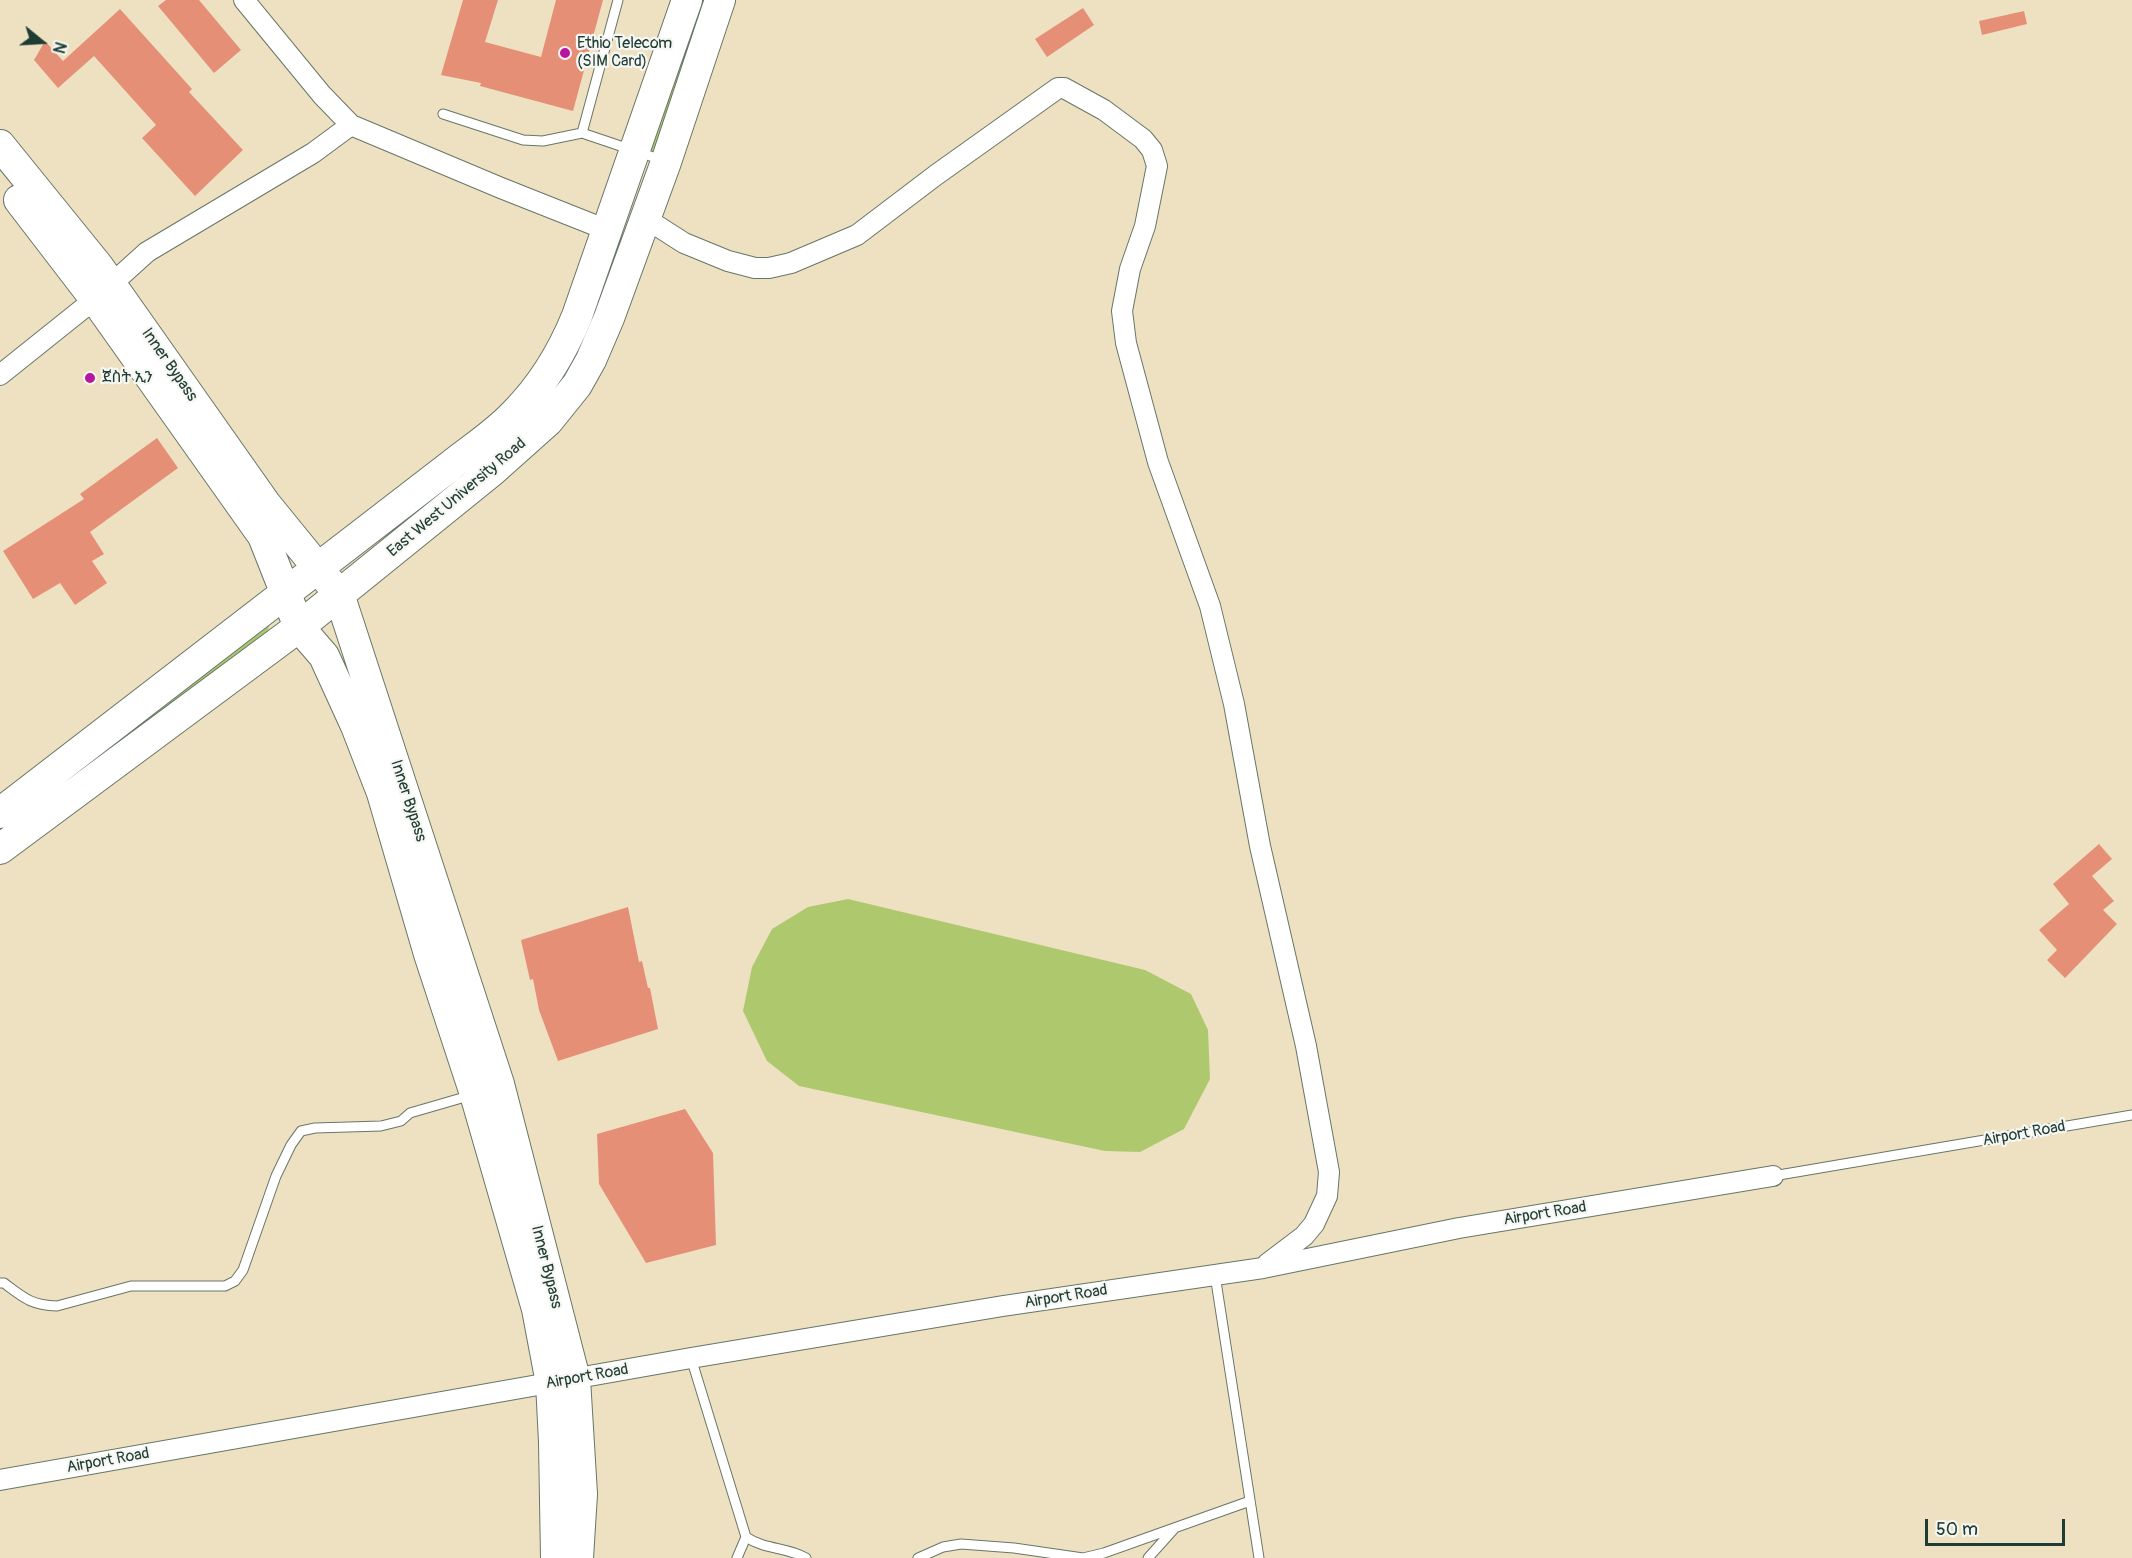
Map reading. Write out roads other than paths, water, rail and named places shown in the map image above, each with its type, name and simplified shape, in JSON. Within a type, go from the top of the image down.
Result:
[{"type":"main road","name":"East West University Road","points":[[0,813],[458,460],[505,422],[523,404],[545,377],[567,340],[687,0]]},
{"type":"main road","name":"East West University Road","points":[[0,849],[299,627],[500,464],[548,421],[577,385],[591,360],[609,318],[666,162],[720,0]]},
{"type":"main road","name":"Inner Bypass","points":[[0,145],[98,266],[103,291],[263,536],[299,627],[324,656],[356,726],[382,793],[429,954],[487,1089]]},
{"type":"main road","name":"Inner Bypass","points":[[0,177],[103,291],[265,502],[339,594],[487,1089],[537,1309],[563,1381],[582,1494],[578,1558]]},
{"type":"main road","name":"Inner Bypass","points":[[556,1558],[554,1442],[563,1381]]},
{"type":"street","points":[[244,0],[322,95],[351,125],[607,230]]},
{"type":"street","points":[[645,218],[684,243],[728,261],[755,268],[768,268],[791,262],[857,235],[1058,88],[1064,88],[1104,110],[1143,139],[1152,150],[1157,166],[1145,226],[1130,269],[1122,311],[1125,343],[1158,462],[1210,606],[1234,704],[1260,846],[1306,1046],[1329,1172],[1327,1196],[1314,1224],[1304,1236],[1263,1268]]},
{"type":"street","points":[[0,375],[147,252],[313,153],[351,125]]},
{"type":"street","name":"Airport Road","points":[[0,1480],[691,1358],[1003,1306],[1263,1268],[1459,1228],[1773,1176]]},
{"type":"lane","points":[[582,133],[618,0]]},
{"type":"lane","points":[[443,114],[523,140],[543,141],[582,133],[666,162]]},
{"type":"lane","points":[[0,1283],[4,1283],[25,1300],[57,1306],[131,1286],[225,1286],[236,1281],[243,1270],[276,1176],[291,1145],[301,1131],[315,1128],[381,1126],[401,1121],[411,1113],[487,1089]]},
{"type":"lane","name":"Airport Road","points":[[1773,1176],[2132,1115]]},
{"type":"lane","points":[[1215,1275],[1259,1558]]},
{"type":"lane","points":[[691,1358],[746,1537],[737,1558]]},
{"type":"lane","points":[[918,1558],[944,1547],[961,1544],[1014,1548],[1083,1558],[1104,1553],[1250,1501]]},
{"type":"lane","points":[[1148,1558],[1175,1528]]},
{"type":"lane","points":[[746,1537],[764,1547],[806,1558]]},
{"type":"place","name":"Ethio Telecom (SIM Card)","points":[[565,53]]},
{"type":"place","name":"ጀስት ኢን","points":[[90,378]]}]
